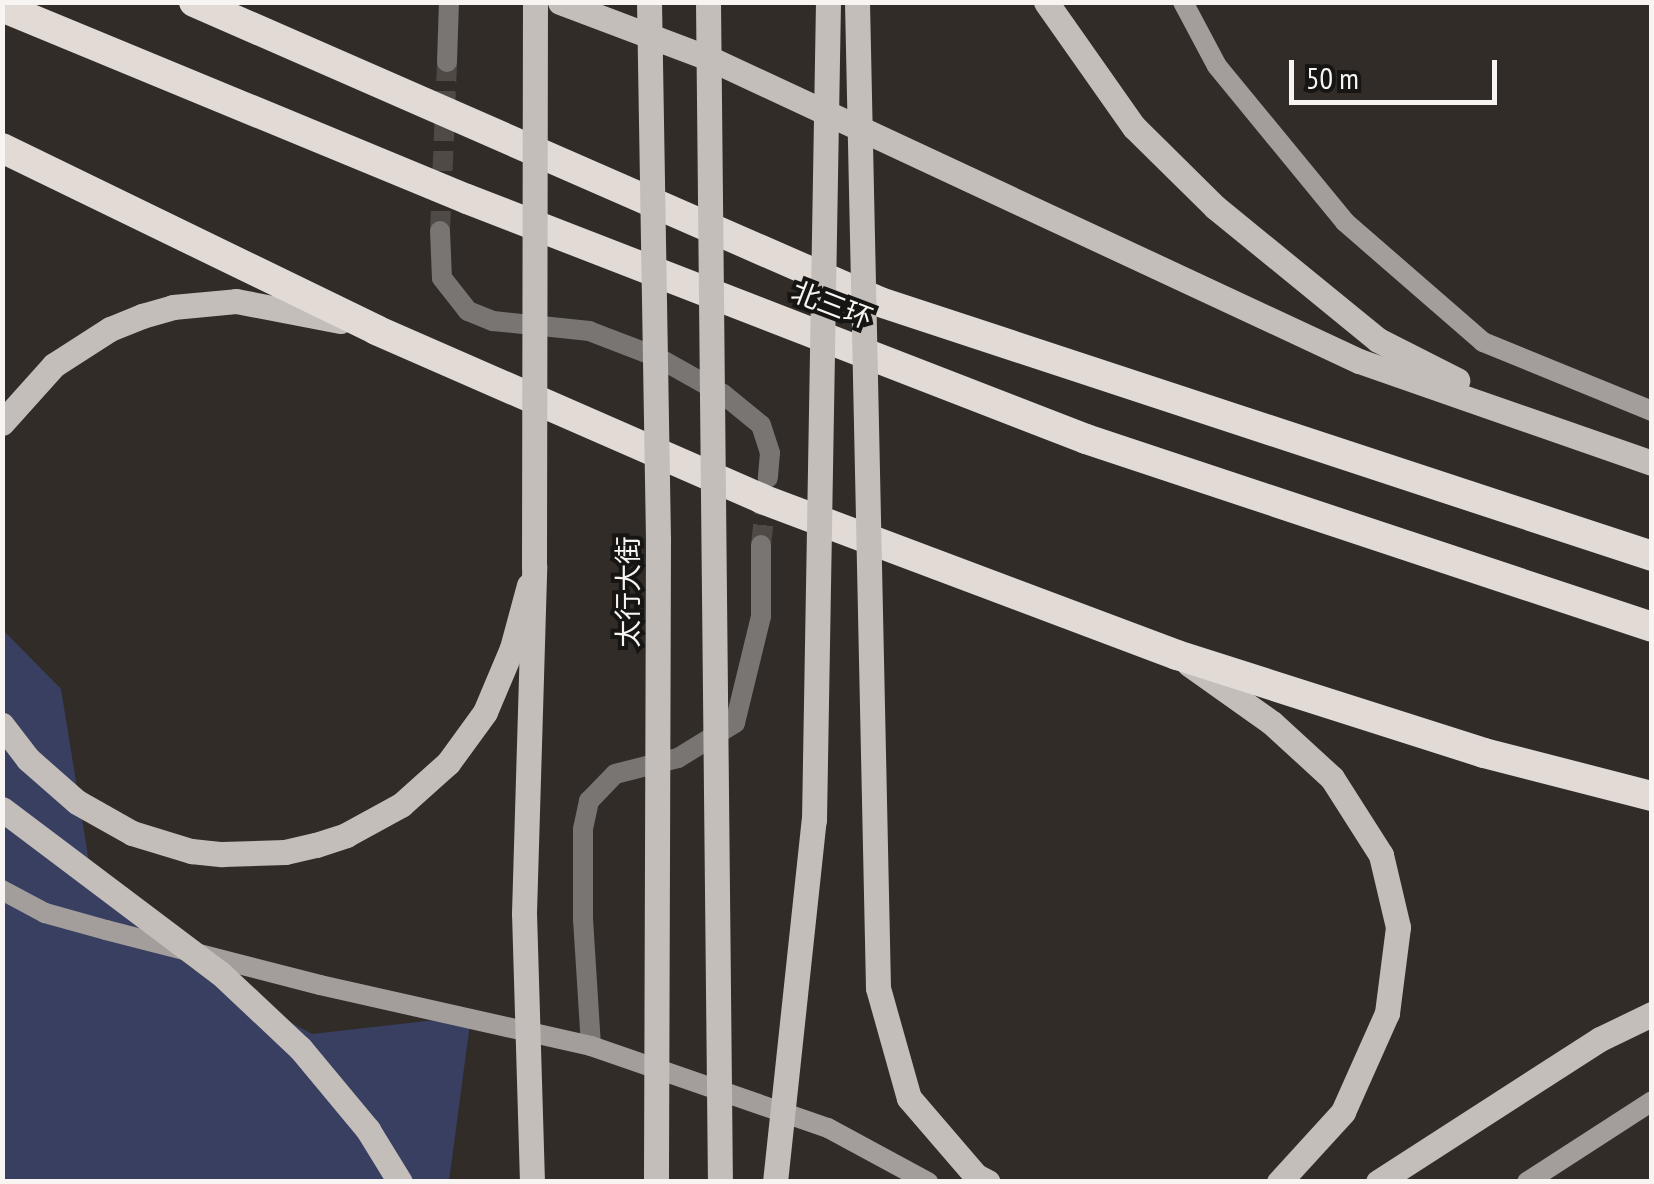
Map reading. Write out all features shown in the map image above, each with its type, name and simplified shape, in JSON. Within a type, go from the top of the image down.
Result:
[{"type":"highway","name":"北三环","points":[[194,2],[880,302],[1652,556]]},
{"type":"highway","name":"北三环","points":[[2,7],[468,199],[1086,439],[1652,628]]},
{"type":"highway","points":[[2,148],[376,330],[762,499],[1176,655],[1484,754],[1652,796]]},
{"type":"main road","points":[[532,1182],[524,913],[534,566],[535,2]]},
{"type":"main road","points":[[560,2],[711,59],[1360,361],[1652,463]]},
{"type":"main road","name":"太行大街","points":[[650,2],[658,540],[656,1182]]},
{"type":"main road","points":[[708,2],[720,1182]]},
{"type":"main road","points":[[776,1182],[814,820],[828,2]]},
{"type":"main road","points":[[857,2],[878,988],[909,1098],[976,1176],[988,1182]]},
{"type":"main road","points":[[1046,2],[1134,127],[1215,207],[1378,340],[1537,421]]},
{"type":"main road","points":[[1183,2],[1217,66],[1345,222],[1482,342],[1652,411]]},
{"type":"main road","points":[[2,422],[29,388],[81,345],[110,328],[173,308],[220,302],[267,304],[376,330]]},
{"type":"main road","points":[[2,725],[53,782],[77,802],[132,833],[191,851],[284,852],[346,835],[414,795],[468,738],[512,648],[534,566]]},
{"type":"main road","points":[[1176,655],[1272,724],[1332,778],[1381,855],[1398,927],[1387,1013],[1343,1112],[1279,1182]]},
{"type":"main road","points":[[2,809],[220,973],[300,1048],[368,1130],[400,1182]]},
{"type":"main road","points":[[2,890],[44,913],[106,930],[320,985],[590,1046],[828,1128],[928,1182]]},
{"type":"main road","points":[[1378,1182],[1600,1039],[1652,1014]]},
{"type":"main road","points":[[1527,1182],[1652,1101]]},
{"type":"street","points":[[447,62],[449,2]]},
{"type":"street","points":[[440,231],[442,278],[468,311],[493,321],[589,331],[657,357],[724,394],[760,425],[770,453],[768,478]]},
{"type":"street","points":[[590,1046],[582,918],[582,830],[590,801],[615,774],[678,758],[735,722],[760,616],[760,545]]},
{"type":"shaded area","points":[[2,629],[61,689],[94,893],[193,969],[312,1034],[471,1016],[449,1181],[3,1181]]},
{"type":"tunnel","points":[[440,231],[447,62]]},
{"type":"tunnel","points":[[761,545],[767,490]]}]
